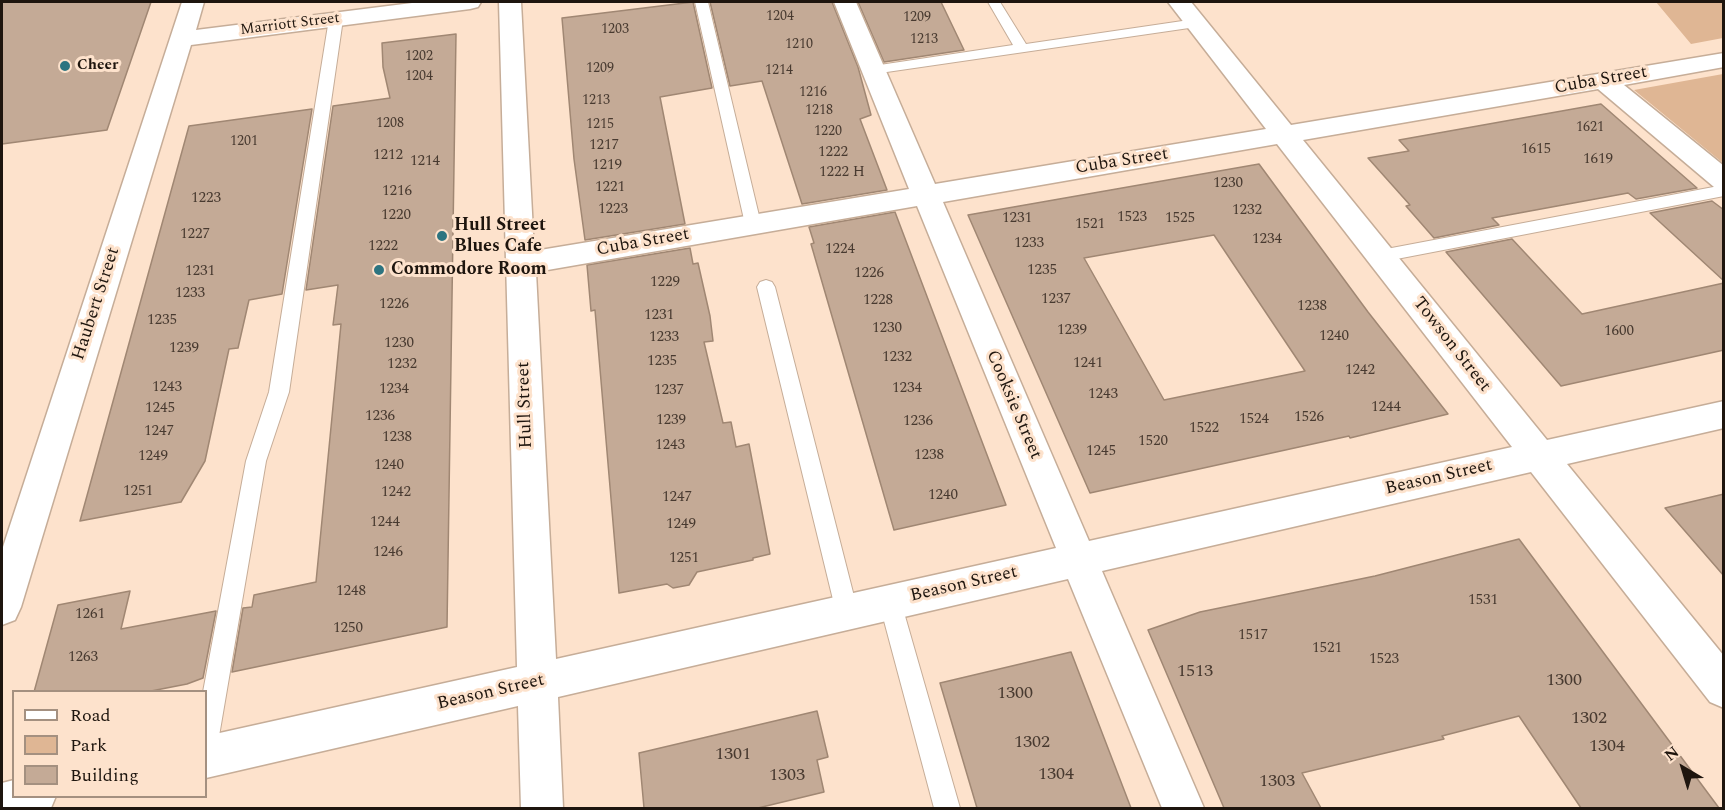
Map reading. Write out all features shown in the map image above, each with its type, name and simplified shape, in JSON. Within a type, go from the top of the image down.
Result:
[{"type":"street","name":"Haubert Street","points":[[2,607],[193,2]]},
{"type":"street","name":"Marriott Street","points":[[182,39],[470,2]]},
{"type":"street","name":"Hull Street","points":[[510,2],[542,808]]},
{"type":"street","name":"Cooksie Street","points":[[845,2],[1183,808]]},
{"type":"street","name":"Towson Street","points":[[1179,2],[1724,688]]},
{"type":"street","name":"Cuba Street","points":[[521,264],[1724,60]]},
{"type":"street","points":[[1604,81],[1724,181]]},
{"type":"street","name":"Beason Street","points":[[207,757],[1724,414]]},
{"type":"street","points":[[2,804],[27,798]]},
{"type":"lane","points":[[700,2],[753,224]]},
{"type":"lane","points":[[994,2],[1022,49]]},
{"type":"lane","points":[[207,736],[255,461],[279,392],[336,19]]},
{"type":"lane","points":[[873,70],[1196,23]]},
{"type":"lane","points":[[1382,256],[1724,190]]},
{"type":"lane","points":[[766,286],[847,612]]},
{"type":"lane","points":[[890,602],[947,808]]},
{"type":"green space","points":[[1656,2],[1723,2],[1723,38],[1691,44]]},
{"type":"green space","points":[[1723,74],[1723,163],[1634,90]]},
{"type":"building","name":"Cheer","points":[[2,2],[151,2],[107,130],[2,144]]},
{"type":"building","points":[[693,2],[712,88],[660,97],[685,224],[585,240],[574,159],[562,18]]},
{"type":"building","points":[[710,2],[832,2],[858,67],[871,115],[860,119],[887,190],[802,204],[762,81],[730,86]]},
{"type":"building","points":[[858,2],[941,2],[964,50],[884,62]]},
{"type":"building","points":[[456,34],[447,627],[232,672],[243,608],[252,607],[254,595],[316,582],[341,324],[333,325],[338,285],[306,290],[333,106],[390,98],[383,67],[382,43]]},
{"type":"building","points":[[1601,104],[1697,188],[1636,199],[1628,193],[1492,218],[1499,225],[1434,238],[1406,206],[1410,205],[1368,158],[1409,151],[1399,140]]},
{"type":"building","points":[[312,109],[282,294],[249,300],[238,348],[229,349],[205,461],[181,502],[80,521],[189,126]]},
{"type":"building","points":[[1259,164],[1368,312],[1448,414],[1350,438],[1349,436],[1090,493],[968,215]],"holes":[[[1214,235],[1305,371],[1164,400],[1084,258]]]},
{"type":"building","points":[[1712,201],[1724,210],[1724,281],[1650,213]]},
{"type":"building","points":[[895,212],[1006,505],[894,530],[811,244],[814,243],[809,227]]},
{"type":"building","points":[[1512,239],[1582,314],[1724,283],[1724,350],[1561,386],[1446,252]]},
{"type":"building","points":[[690,248],[693,264],[698,263],[710,316],[713,341],[704,342],[723,423],[731,422],[736,447],[749,444],[770,554],[697,572],[689,585],[673,588],[667,584],[619,593],[595,310],[591,311],[587,265]]},
{"type":"building","points":[[1724,494],[1724,576],[1665,508]]},
{"type":"building","points":[[1519,539],[1719,808],[1581,808],[1519,716],[1442,736],[1444,739],[1302,773],[1321,808],[1224,808],[1148,630],[1200,612],[1375,576]]},
{"type":"building","points":[[130,591],[121,629],[216,611],[203,678],[187,684],[156,690],[35,690],[58,605]]},
{"type":"building","points":[[1071,652],[1131,808],[977,808],[940,683]]},
{"type":"building","points":[[817,711],[828,757],[817,760],[824,792],[758,808],[644,808],[639,753]]},
{"type":"place","name":"Cheer","points":[[65,66]]},
{"type":"place","name":"Hull Street Blues Cafe","points":[[442,236]]},
{"type":"place","name":"Commodore Room","points":[[379,270]]}]
